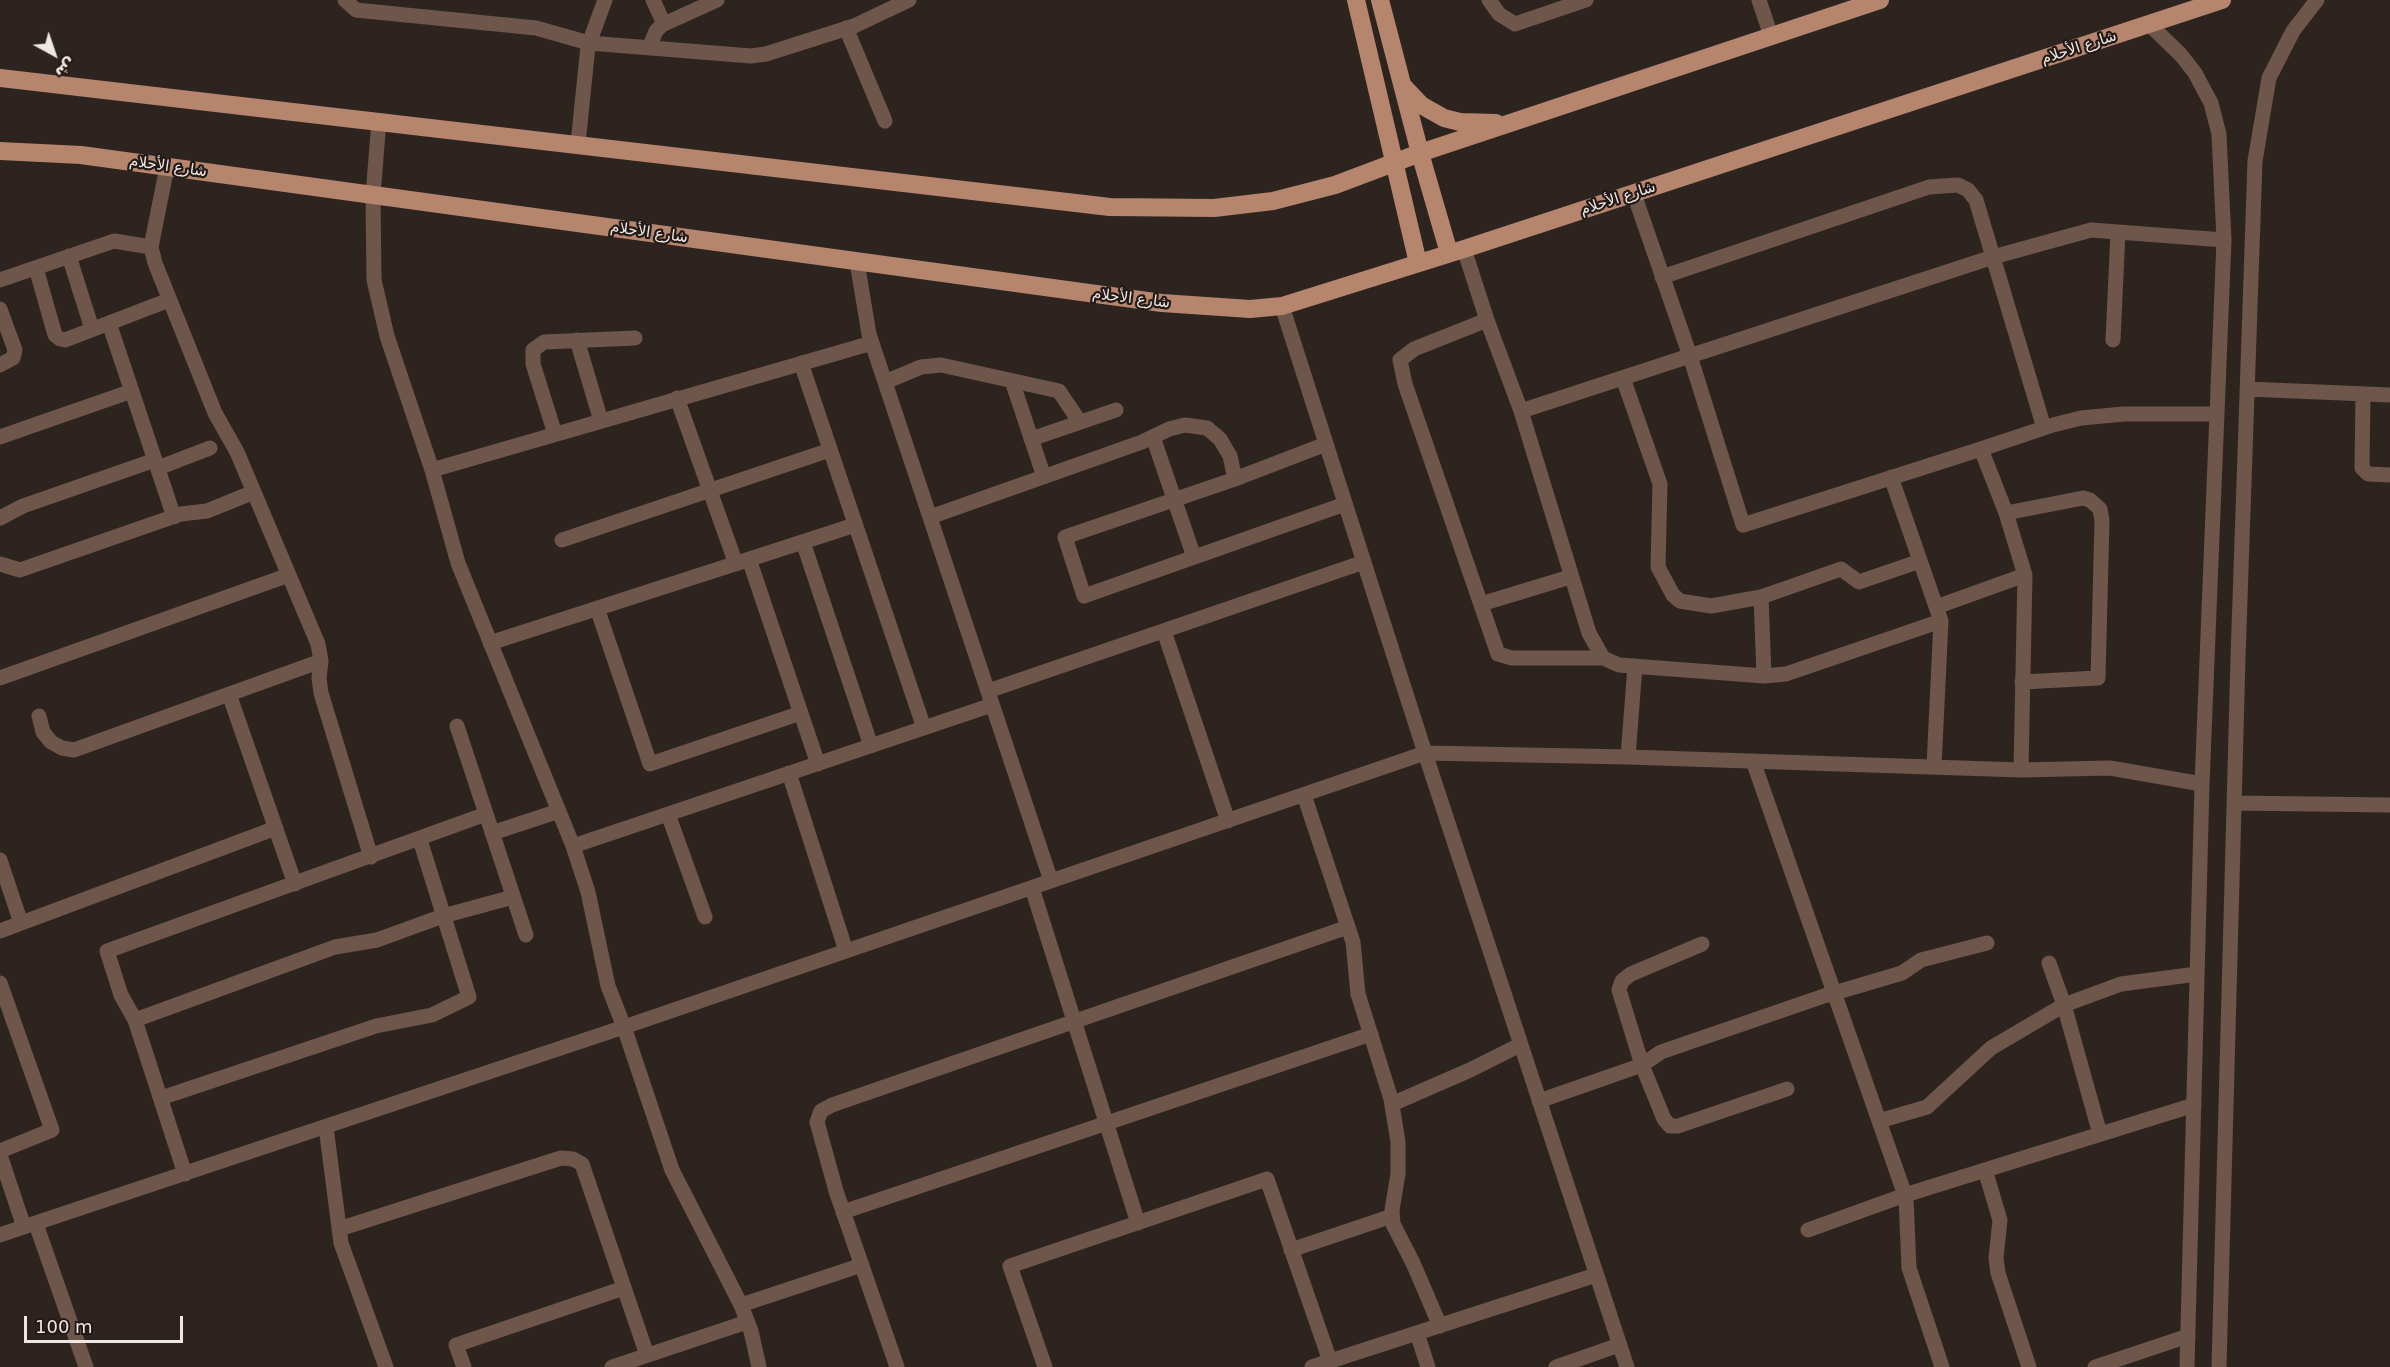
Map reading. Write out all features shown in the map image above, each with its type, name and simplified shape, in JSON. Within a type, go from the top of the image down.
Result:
[{"type":"main road","points":[[1356,0],[1418,263]]},
{"type":"main road","points":[[1380,0],[1420,153],[1456,251]]},
{"type":"main road","points":[[0,78],[1110,207],[1214,208],[1273,201],[1335,185],[1420,153],[1880,0]]},
{"type":"main road","name":"شارع الأحلام","points":[[0,151],[81,155],[1162,303],[1241,309],[1282,306],[1634,194],[2222,0]]},
{"type":"main road","points":[[1401,84],[1421,105],[1444,118],[1460,122],[1509,123]]},
{"type":"street","points":[[345,0],[356,10],[536,28],[589,43],[751,56],[766,54],[846,28],[909,0]]},
{"type":"street","points":[[578,144],[589,43],[605,0]]},
{"type":"street","points":[[653,0],[664,24]]},
{"type":"street","points":[[649,48],[656,31],[664,24],[717,0]]},
{"type":"street","points":[[1490,0],[1499,14],[1515,24],[1586,0]]},
{"type":"street","points":[[1760,0],[1771,36]]},
{"type":"street","points":[[2219,1367],[2234,803],[2255,161],[2269,78],[2293,31],[2316,0]]},
{"type":"street","points":[[2151,25],[2181,56],[2194,73],[2211,103],[2219,134],[2224,240],[2202,784],[2187,1367]]},
{"type":"street","points":[[846,28],[885,121]]},
{"type":"street","points":[[379,121],[373,195],[374,280],[387,336],[432,470],[458,563],[573,846],[588,892],[608,986],[672,1170],[741,1305],[759,1367]]},
{"type":"street","points":[[167,167],[151,246],[154,263],[215,413],[237,452],[318,644],[321,661],[319,678],[321,693],[371,857]]},
{"type":"street","points":[[1662,278],[1942,185],[1958,185],[1968,190],[1976,200],[2044,428]]},
{"type":"street","points":[[1634,194],[1690,356],[1743,525],[2081,418],[2124,414],[2217,414]]},
{"type":"street","points":[[1521,411],[1992,257],[2091,230],[2224,240]]},
{"type":"street","points":[[2113,340],[2118,232]]},
{"type":"street","points":[[0,280],[114,241],[151,246]]},
{"type":"street","points":[[1456,251],[1487,320],[1521,411],[1570,577],[1589,633],[1603,658]]},
{"type":"street","points":[[69,256],[92,329]]},
{"type":"street","points":[[857,262],[872,343],[1051,881]]},
{"type":"street","points":[[36,268],[55,335],[65,340],[169,300]]},
{"type":"street","points":[[1282,306],[1425,753],[1627,1367]]},
{"type":"street","points":[[0,309],[15,350],[14,358],[0,365]]},
{"type":"street","points":[[1487,320],[1414,350],[1400,360],[1406,384],[1498,654],[1512,658],[1603,658],[1619,665],[1764,676],[1786,674],[1939,614],[2025,575]]},
{"type":"street","points":[[109,323],[174,517]]},
{"type":"street","points":[[555,434],[533,364],[533,350],[544,342],[635,338]]},
{"type":"street","points":[[577,340],[601,421]]},
{"type":"street","points":[[432,470],[872,343]]},
{"type":"street","points":[[801,363],[924,728]]},
{"type":"street","points":[[885,382],[921,367],[941,365],[1059,392],[1079,421]]},
{"type":"street","points":[[1623,378],[1660,484],[1659,567],[1673,595],[1680,601],[1712,606],[1761,597],[1841,569],[1858,582],[1920,561]]},
{"type":"street","points":[[1012,381],[1044,477]]},
{"type":"street","points":[[2247,389],[2390,395]]},
{"type":"street","points":[[0,437],[132,391]]},
{"type":"street","points":[[2362,394],[2362,468],[2368,474],[2390,475]]},
{"type":"street","points":[[677,399],[710,490],[742,561],[801,713],[818,764]]},
{"type":"street","points":[[1031,439],[1116,410]]},
{"type":"street","points":[[930,517],[1185,425],[1207,428],[1220,439],[1230,456],[1235,479]]},
{"type":"street","points":[[1153,437],[1194,557]]},
{"type":"street","points":[[1326,444],[1235,479],[1065,537],[1084,596],[1345,504]]},
{"type":"street","points":[[0,518],[23,506],[210,448]]},
{"type":"street","points":[[562,540],[830,450]]},
{"type":"street","points":[[1982,450],[2006,513],[2025,575],[2021,770]]},
{"type":"street","points":[[1891,477],[1939,614],[1934,768]]},
{"type":"street","points":[[0,564],[20,570],[174,517],[207,511],[254,492]]},
{"type":"street","points":[[2006,513],[2083,498],[2090,500],[2100,509],[2102,522],[2098,678],[2022,682]]},
{"type":"street","points":[[490,643],[855,525]]},
{"type":"street","points":[[803,542],[871,746]]},
{"type":"street","points":[[573,846],[924,728],[990,698],[1164,631],[1364,562]]},
{"type":"street","points":[[0,678],[289,575]]},
{"type":"street","points":[[1481,604],[1570,577]]},
{"type":"street","points":[[1761,597],[1764,676]]},
{"type":"street","points":[[597,608],[650,764],[801,713]]},
{"type":"street","points":[[1164,631],[1228,820]]},
{"type":"street","points":[[39,716],[43,732],[51,742],[62,748],[74,750],[321,661]]},
{"type":"street","points":[[1628,757],[1635,666]]},
{"type":"street","points":[[229,694],[295,884]]},
{"type":"street","points":[[457,726],[526,935]]},
{"type":"street","points":[[0,1236],[624,1027],[1425,753],[2021,770],[2110,768],[2202,784]]},
{"type":"street","points":[[1753,761],[1905,1195],[1909,1268],[1942,1367]]},
{"type":"street","points":[[789,773],[846,951]]},
{"type":"street","points":[[1304,795],[1353,942],[1358,994],[1392,1104],[1398,1142],[1398,1174],[1393,1224],[1413,1263],[1440,1326]]},
{"type":"street","points":[[2234,803],[2390,805]]},
{"type":"street","points":[[492,833],[559,811]]},
{"type":"street","points":[[185,1174],[135,1020],[121,995],[107,951],[420,840],[486,814]]},
{"type":"street","points":[[668,814],[705,916]]},
{"type":"street","points":[[0,931],[276,828]]},
{"type":"street","points":[[161,1098],[376,1026],[432,1015],[469,997],[420,840]]},
{"type":"street","points":[[0,860],[21,923]]},
{"type":"street","points":[[1032,888],[1138,1223]]},
{"type":"street","points":[[135,1020],[335,947],[377,940],[444,916],[513,897]]},
{"type":"street","points":[[897,1367],[843,1212],[817,1122],[821,1111],[843,1101],[1348,927]]},
{"type":"street","points":[[1539,1101],[1642,1065],[1661,1052],[1833,993],[1902,973],[1921,960],[1987,943]]},
{"type":"street","points":[[1702,944],[1631,974],[1618,990],[1642,1065],[1664,1119],[1670,1126],[1678,1126],[1787,1089]]},
{"type":"street","points":[[2049,963],[2064,1005],[2100,1134]]},
{"type":"street","points":[[1879,1121],[1927,1107],[1991,1048],[2064,1005],[2121,984],[2197,974]]},
{"type":"street","points":[[0,983],[52,1130],[0,1153],[86,1367]]},
{"type":"street","points":[[843,1212],[1371,1034]]},
{"type":"street","points":[[1392,1104],[1520,1045]]},
{"type":"street","points":[[1808,1230],[1905,1195],[2194,1105]]},
{"type":"street","points":[[326,1127],[341,1243],[386,1367]]},
{"type":"street","points":[[339,1229],[561,1158],[573,1159],[582,1164],[647,1355]]},
{"type":"street","points":[[1985,1170],[2000,1220],[1996,1258],[1998,1273],[2029,1367]]},
{"type":"street","points":[[1045,1367],[1010,1266],[1267,1179],[1330,1361]]},
{"type":"street","points":[[1291,1250],[1392,1216]]},
{"type":"street","points":[[741,1305],[862,1265]]},
{"type":"street","points":[[1312,1367],[1596,1275]]},
{"type":"street","points":[[464,1367],[456,1345],[624,1288]]},
{"type":"street","points":[[612,1367],[747,1322]]},
{"type":"street","points":[[1417,1333],[1428,1367]]},
{"type":"street","points":[[2095,1367],[2188,1336]]},
{"type":"street","points":[[1556,1367],[1619,1345]]}]
